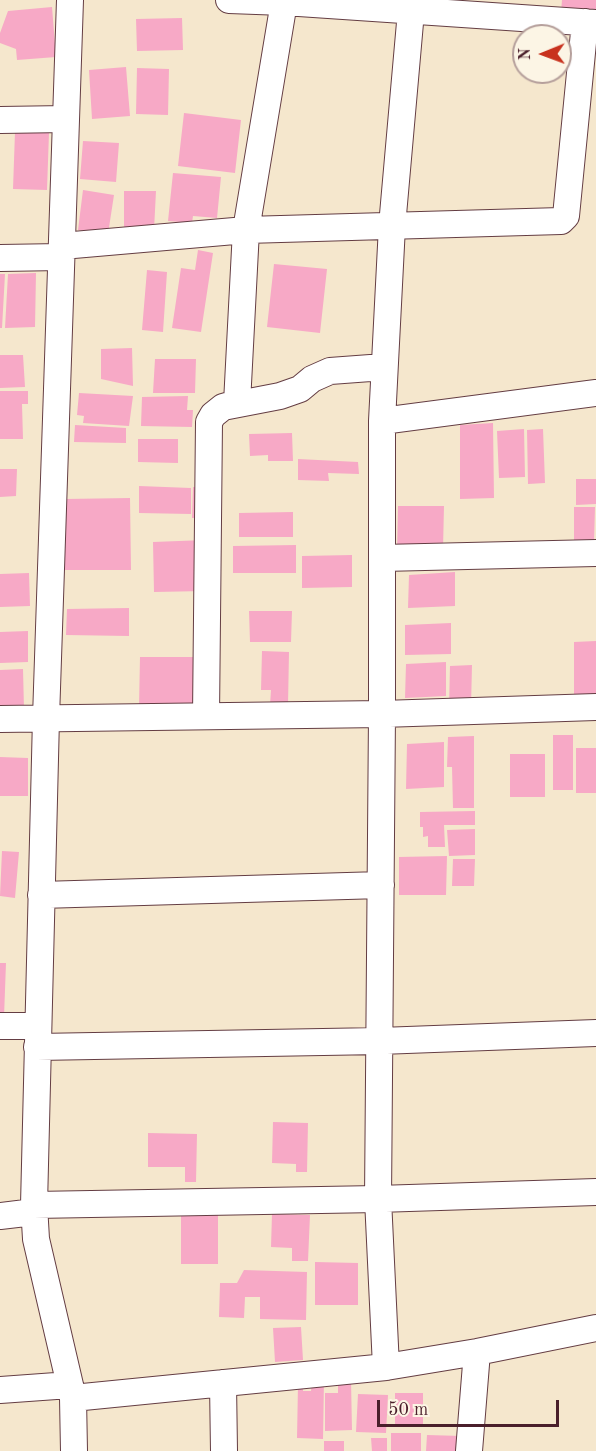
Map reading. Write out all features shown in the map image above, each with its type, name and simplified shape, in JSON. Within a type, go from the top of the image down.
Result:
[{"type":"street","points":[[70,0],[46,718],[34,1209],[36,1239],[71,1392],[74,1451]]},
{"type":"street","points":[[0,258],[246,230],[555,223],[566,216],[590,22],[412,5],[229,0]]},
{"type":"street","points":[[206,716],[209,422],[213,415],[223,407],[237,403],[246,230],[284,2]]},
{"type":"street","points":[[386,1367],[378,1199],[382,421],[392,226],[412,5]]},
{"type":"street","points":[[0,120],[66,119]]},
{"type":"street","points":[[223,407],[279,396],[300,388],[312,379],[330,371],[384,367]]},
{"type":"street","points":[[382,421],[596,393]]},
{"type":"street","points":[[382,558],[596,553]]},
{"type":"street","points":[[0,719],[382,714],[596,707]]},
{"type":"street","points":[[41,895],[381,885]]},
{"type":"street","points":[[0,1026],[38,1036],[380,1041],[596,1033]]},
{"type":"street","points":[[0,1216],[34,1209],[596,1192]]},
{"type":"street","points":[[0,1390],[71,1392],[223,1383],[386,1367],[477,1352],[596,1328]]},
{"type":"street","points":[[469,1451],[477,1352]]},
{"type":"street","points":[[223,1383],[224,1451]]},
{"type":"building","points":[[562,0],[596,0],[596,14],[561,13]]},
{"type":"building","points":[[52,7],[56,57],[17,60],[16,49],[0,43],[0,33],[8,11]]},
{"type":"building","points":[[182,18],[183,50],[137,51],[136,19]]},
{"type":"building","points":[[126,67],[130,116],[92,119],[89,70]]},
{"type":"building","points":[[137,68],[169,69],[168,115],[136,114]]},
{"type":"building","points":[[184,113],[241,120],[235,173],[178,166]]},
{"type":"building","points":[[15,132],[49,133],[47,190],[13,189]]},
{"type":"building","points":[[83,141],[119,143],[116,182],[80,179]]},
{"type":"building","points":[[173,173],[221,177],[217,218],[193,216],[192,223],[168,221]]},
{"type":"building","points":[[83,190],[114,195],[108,234],[78,230]]},
{"type":"building","points":[[124,191],[156,191],[154,230],[124,230]]},
{"type":"building","points":[[198,250],[213,253],[201,332],[172,328],[181,268],[195,270]]},
{"type":"building","points":[[274,264],[327,269],[320,333],[267,327]]},
{"type":"building","points":[[147,270],[167,272],[163,332],[142,330]]},
{"type":"building","points":[[36,273],[35,327],[5,328],[8,274]]},
{"type":"building","points":[[0,274],[5,274],[2,328],[0,328]]},
{"type":"building","points":[[132,348],[133,386],[101,379],[101,349]]},
{"type":"building","points":[[0,355],[23,355],[25,387],[0,388]]},
{"type":"building","points":[[155,359],[196,359],[195,393],[153,393]]},
{"type":"building","points":[[0,391],[28,391],[28,404],[22,404],[23,439],[0,439]]},
{"type":"building","points":[[79,393],[133,396],[129,426],[83,423],[84,416],[77,415]]},
{"type":"building","points":[[188,396],[187,410],[193,410],[192,427],[141,426],[142,397]]},
{"type":"building","points":[[493,423],[494,498],[460,499],[460,425]]},
{"type":"building","points":[[75,425],[126,428],[126,443],[74,442]]},
{"type":"building","points":[[524,429],[525,477],[499,478],[497,431]]},
{"type":"building","points":[[543,429],[545,483],[528,484],[527,430]]},
{"type":"building","points":[[292,433],[293,461],[268,461],[268,455],[250,456],[249,434]]},
{"type":"building","points":[[138,439],[178,439],[178,463],[138,462]]},
{"type":"building","points":[[298,459],[358,462],[359,474],[328,473],[329,481],[298,480]]},
{"type":"building","points":[[0,469],[17,469],[16,496],[0,497]]},
{"type":"building","points":[[576,479],[596,479],[596,504],[576,505]]},
{"type":"building","points":[[139,486],[191,488],[191,514],[139,513]]},
{"type":"building","points":[[193,487],[206,488],[205,518],[192,518]]},
{"type":"building","points":[[130,498],[131,570],[65,570],[65,499]]},
{"type":"building","points":[[398,506],[444,506],[443,549],[397,552]]},
{"type":"building","points":[[574,507],[595,507],[594,542],[574,542]]},
{"type":"building","points":[[293,512],[293,537],[239,537],[239,513]]},
{"type":"building","points":[[205,540],[205,591],[154,592],[153,542]]},
{"type":"building","points":[[296,545],[296,573],[233,573],[233,546]]},
{"type":"building","points":[[352,555],[352,587],[302,588],[302,556]]},
{"type":"building","points":[[455,572],[455,606],[408,608],[409,575]]},
{"type":"building","points":[[29,573],[30,606],[0,607],[0,574]]},
{"type":"building","points":[[129,608],[129,636],[66,635],[67,609]]},
{"type":"building","points":[[249,611],[292,611],[291,642],[250,642]]},
{"type":"building","points":[[451,623],[451,654],[405,655],[405,625]]},
{"type":"building","points":[[28,631],[28,662],[0,663],[0,632]]},
{"type":"building","points":[[596,641],[596,696],[574,697],[574,642]]},
{"type":"building","points":[[262,651],[289,652],[288,705],[270,705],[271,690],[261,690]]},
{"type":"building","points":[[140,657],[195,657],[194,707],[139,708]]},
{"type":"building","points":[[446,662],[446,696],[405,698],[406,664]]},
{"type":"building","points":[[472,665],[471,707],[449,708],[450,666]]},
{"type":"building","points":[[23,669],[24,709],[0,709],[0,670]]},
{"type":"building","points":[[553,735],[573,735],[573,790],[553,790]]},
{"type":"building","points":[[474,736],[474,808],[453,808],[452,767],[447,767],[448,737]]},
{"type":"building","points":[[444,742],[444,787],[406,789],[407,744]]},
{"type":"building","points":[[576,748],[596,748],[596,793],[576,793]]},
{"type":"building","points":[[510,754],[545,754],[545,797],[510,797]]},
{"type":"building","points":[[0,757],[28,758],[28,796],[0,796]]},
{"type":"building","points":[[475,811],[475,825],[444,825],[445,847],[428,847],[428,836],[423,837],[423,827],[420,827],[420,812]]},
{"type":"building","points":[[475,829],[475,855],[449,856],[447,830]]},
{"type":"building","points":[[2,851],[19,852],[15,898],[0,896]]},
{"type":"building","points":[[447,856],[446,895],[399,895],[399,857]]},
{"type":"building","points":[[453,859],[475,859],[474,886],[452,886]]},
{"type":"building","points":[[0,963],[6,963],[4,1017],[0,1017]]},
{"type":"building","points":[[273,1122],[308,1123],[307,1172],[296,1172],[296,1164],[272,1163]]},
{"type":"building","points":[[148,1133],[197,1134],[196,1182],[185,1182],[185,1167],[148,1167]]},
{"type":"building","points":[[181,1211],[218,1211],[218,1264],[181,1264]]},
{"type":"building","points":[[272,1214],[310,1215],[308,1261],[292,1261],[292,1248],[271,1247]]},
{"type":"building","points":[[315,1262],[358,1263],[358,1305],[315,1305]]},
{"type":"building","points":[[244,1270],[307,1272],[306,1320],[260,1319],[260,1297],[245,1297],[244,1318],[219,1317],[220,1283],[237,1283]]},
{"type":"building","points":[[301,1327],[303,1360],[275,1362],[273,1328]]},
{"type":"building","points":[[312,1379],[324,1380],[323,1439],[297,1438],[298,1385],[303,1385],[303,1391],[311,1391]]},
{"type":"building","points":[[351,1380],[352,1430],[325,1431],[325,1393],[338,1393],[338,1381]]},
{"type":"building","points":[[395,1393],[423,1393],[423,1427],[395,1427]]},
{"type":"building","points":[[358,1394],[388,1395],[386,1433],[356,1432]]},
{"type":"building","points":[[391,1433],[421,1433],[421,1451],[391,1451]]},
{"type":"building","points":[[427,1435],[462,1436],[462,1451],[426,1451]]},
{"type":"building","points":[[371,1438],[387,1438],[387,1451],[372,1451]]},
{"type":"building","points":[[324,1441],[344,1441],[344,1451],[324,1451]]}]
